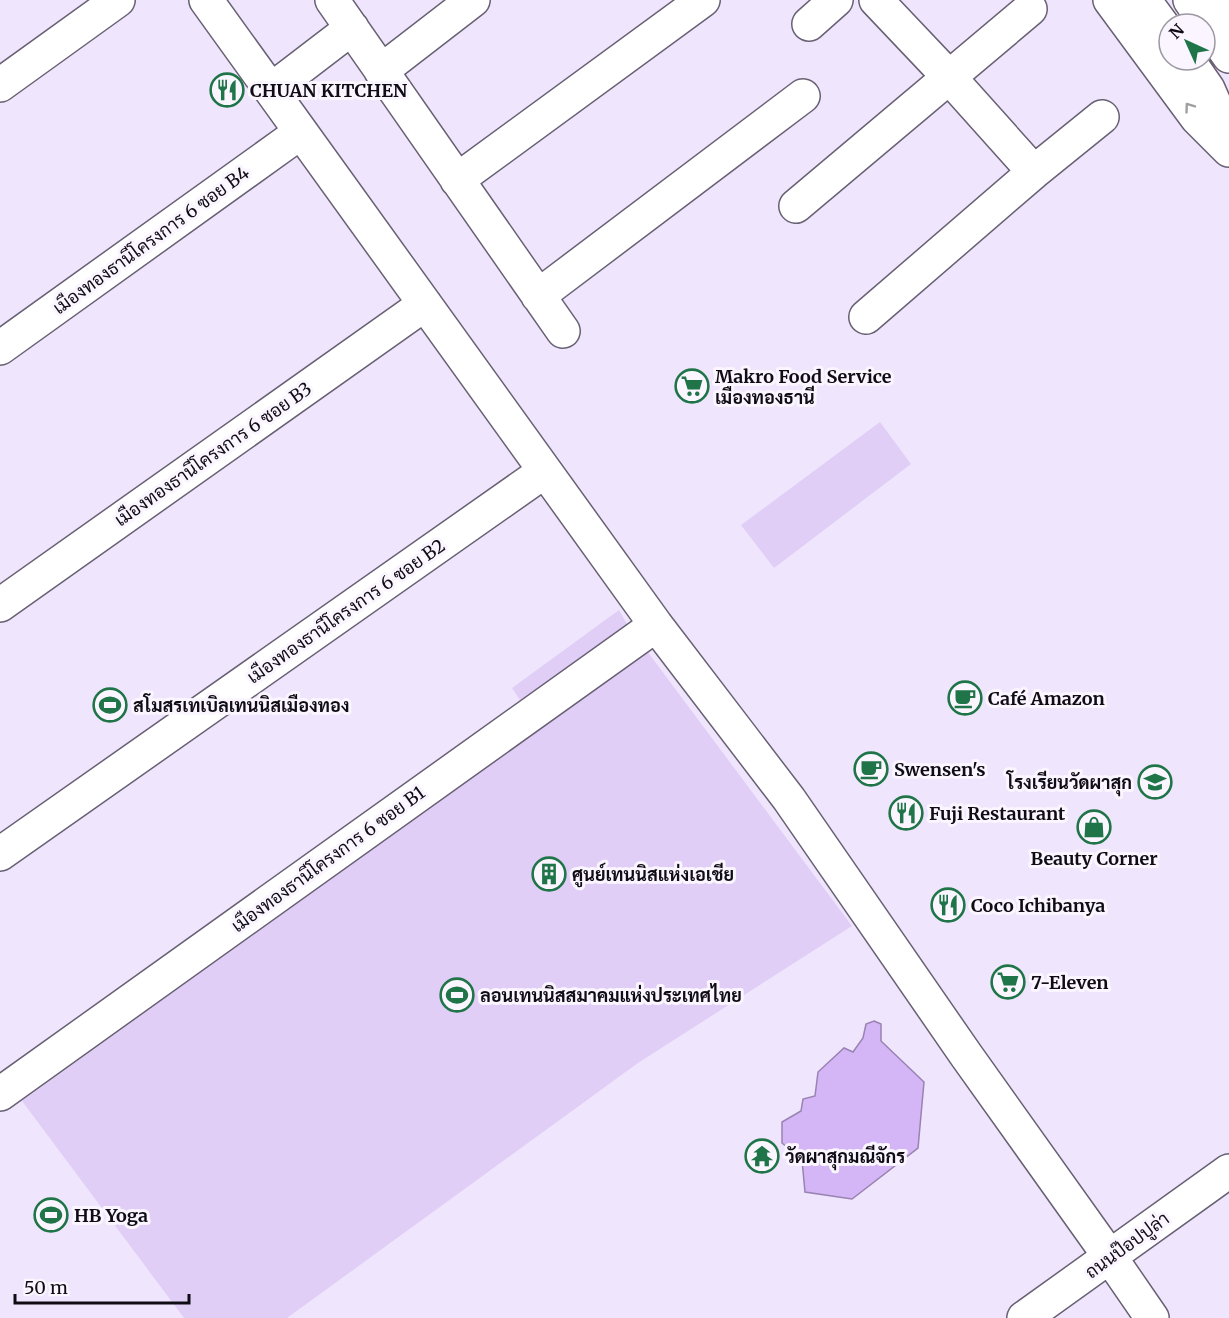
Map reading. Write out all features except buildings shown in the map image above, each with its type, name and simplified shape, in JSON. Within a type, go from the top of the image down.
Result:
[{"type":"main road","points":[[0,85],[118,0]]},
{"type":"main road","points":[[206,0],[656,625],[789,799],[971,1063],[1152,1318]]},
{"type":"main road","points":[[332,0],[563,331]]},
{"type":"main road","points":[[381,71],[473,0]]},
{"type":"main road","points":[[457,180],[703,0]]},
{"type":"main road","points":[[808,24],[836,0]]},
{"type":"main road","points":[[876,0],[1034,172]]},
{"type":"main road","points":[[1110,0],[1197,118],[1229,150]]},
{"type":"main road","points":[[1144,0],[1157,18]]},
{"type":"main road","points":[[1190,0],[1229,56]]},
{"type":"main road","points":[[1221,0],[1229,12]]},
{"type":"main road","points":[[796,206],[1030,9]]},
{"type":"main road","points":[[271,90],[351,28]]},
{"type":"main road","points":[[1196,72],[1208,89],[1229,137]]},
{"type":"main road","points":[[538,296],[803,96]]},
{"type":"main road","points":[[866,317],[1034,172],[1102,117]]},
{"type":"main road","name":"เมืองทองธานีโครงการ 6 ซอย B4","points":[[0,348],[301,132]]},
{"type":"main road","name":"เมืองทองธานีโครงการ 6 ซอย B3","points":[[0,605],[425,304]]},
{"type":"main road","name":"เมืองทองธานีโครงการ 6 ซอย B2","points":[[0,854],[545,471]]},
{"type":"main road","name":"เมืองทองธานีโครงการ 6 ซอย B1","points":[[0,1094],[656,625]]},
{"type":"main road","name":"ถนนป๊อปปูล่า","points":[[1024,1318],[1229,1171]]},
{"type":"shaded area","points":[[880,422],[911,464],[774,568],[741,525]]},
{"type":"shaded area","points":[[619,610],[628,626],[520,700],[512,688]]},
{"type":"shaded area","name":"ลอนเทนนิสสมาคมแห่งประเทศไทย","points":[[647,651],[852,926],[638,1063],[287,1318],[184,1318],[22,1101]]},
{"type":"shaded area","points":[[874,1021],[881,1024],[881,1041],[924,1082],[918,1148],[852,1199],[805,1192],[802,1160],[782,1143],[782,1122],[801,1111],[803,1099],[815,1096],[818,1072],[844,1048],[853,1052],[863,1038],[866,1024]]},
{"type":"place","name":"CHUAN KITCHEN","points":[[227,90]]},
{"type":"place","name":"Makro Food Service เมืองทองธานี","points":[[692,386]]},
{"type":"place","name":"Café Amazon","points":[[965,698]]},
{"type":"place","name":"สโมสรเทเบิลเทนนิสเมืองทอง","points":[[110,705]]},
{"type":"place","name":"Swensen's","points":[[871,769]]},
{"type":"place","name":"โรงเรียนวัดผาสุก","points":[[1155,782]]},
{"type":"place","name":"Fuji Restaurant","points":[[906,813]]},
{"type":"place","name":"Beauty Corner","points":[[1094,827]]},
{"type":"place","name":"ศูนย์เทนนิสแห่งเอเชีย","points":[[549,874]]},
{"type":"place","name":"Coco Ichibanya","points":[[948,905]]},
{"type":"place","name":"7-Eleven","points":[[1008,982]]},
{"type":"place","name":"ลอนเทนนิสสมาคมแห่งประเทศไทย","points":[[457,995]]},
{"type":"place","name":"วัดผาสุกมณีจักร","points":[[762,1156]]},
{"type":"place","name":"HB Yoga","points":[[51,1215]]}]
